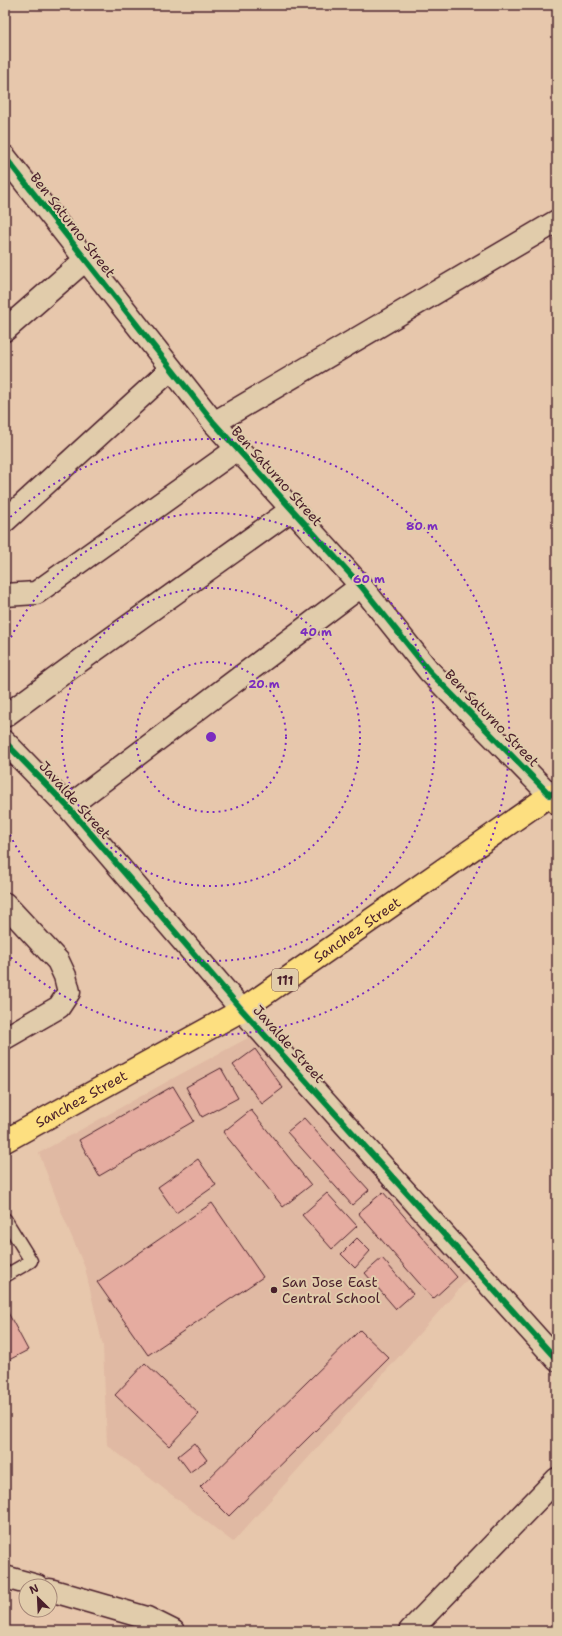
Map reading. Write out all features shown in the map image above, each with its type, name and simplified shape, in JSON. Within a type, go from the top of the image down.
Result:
[{"type":"main road","name":"Sanchez Street","points":[[5,1141],[242,1010],[555,796]]},
{"type":"street","name":"Ben Saturno Street","points":[[5,157],[214,423],[361,586],[430,671],[555,796]]},
{"type":"street","points":[[214,423],[557,221]]},
{"type":"street","points":[[5,330],[85,260]]},
{"type":"street","points":[[5,521],[171,369]]},
{"type":"street","points":[[5,595],[36,593],[237,449]]},
{"type":"street","points":[[5,716],[291,510]]},
{"type":"street","points":[[68,807],[361,586]]},
{"type":"street","name":"Javalde Street","points":[[5,742],[68,807],[242,1010],[557,1360]]},
{"type":"street","points":[[5,904],[58,961],[65,976],[69,992],[59,1007],[5,1038]]},
{"type":"street","points":[[410,1631],[557,1480]]},
{"type":"street","points":[[5,1577],[18,1581]]},
{"type":"street","points":[[58,1592],[147,1618],[173,1631]]},
{"type":"lane","points":[[5,1219],[31,1261],[5,1276]]},
{"type":"shaded area","name":"San Jose East Central School","points":[[259,1032],[469,1278],[233,1542],[107,1445],[103,1346],[85,1268],[39,1153]]},
{"type":"building","points":[[255,1049],[283,1088],[262,1104],[233,1065]]},
{"type":"building","points":[[221,1068],[238,1098],[202,1117],[186,1087]]},
{"type":"building","points":[[173,1086],[194,1121],[99,1176],[79,1140]]},
{"type":"building","points":[[251,1110],[311,1185],[283,1207],[223,1132]]},
{"type":"building","points":[[304,1118],[369,1190],[352,1205],[287,1132]]},
{"type":"building","points":[[198,1159],[216,1185],[176,1213],[158,1187]]},
{"type":"building","points":[[383,1192],[457,1277],[433,1299],[358,1213]]},
{"type":"building","points":[[327,1193],[357,1226],[332,1249],[302,1215]]},
{"type":"building","points":[[212,1203],[263,1277],[148,1355],[97,1282]]},
{"type":"building","points":[[357,1238],[370,1251],[355,1268],[341,1254]]},
{"type":"building","points":[[382,1258],[413,1294],[396,1309],[365,1273]]},
{"type":"building","points":[[5,1307],[28,1350],[5,1362]]},
{"type":"building","points":[[360,1330],[389,1358],[229,1516],[200,1487]]},
{"type":"building","points":[[145,1363],[199,1414],[169,1446],[115,1395]]},
{"type":"building","points":[[194,1443],[207,1460],[190,1472],[178,1456]]},
{"type":"cycle path","points":[[5,157],[214,423],[361,586],[429,671],[550,795],[557,791]]},
{"type":"cycle path","points":[[5,742],[68,807],[242,1010],[557,1360]]},
{"type":"place","name":"San Jose East Central School","points":[[274,1290]]}]
